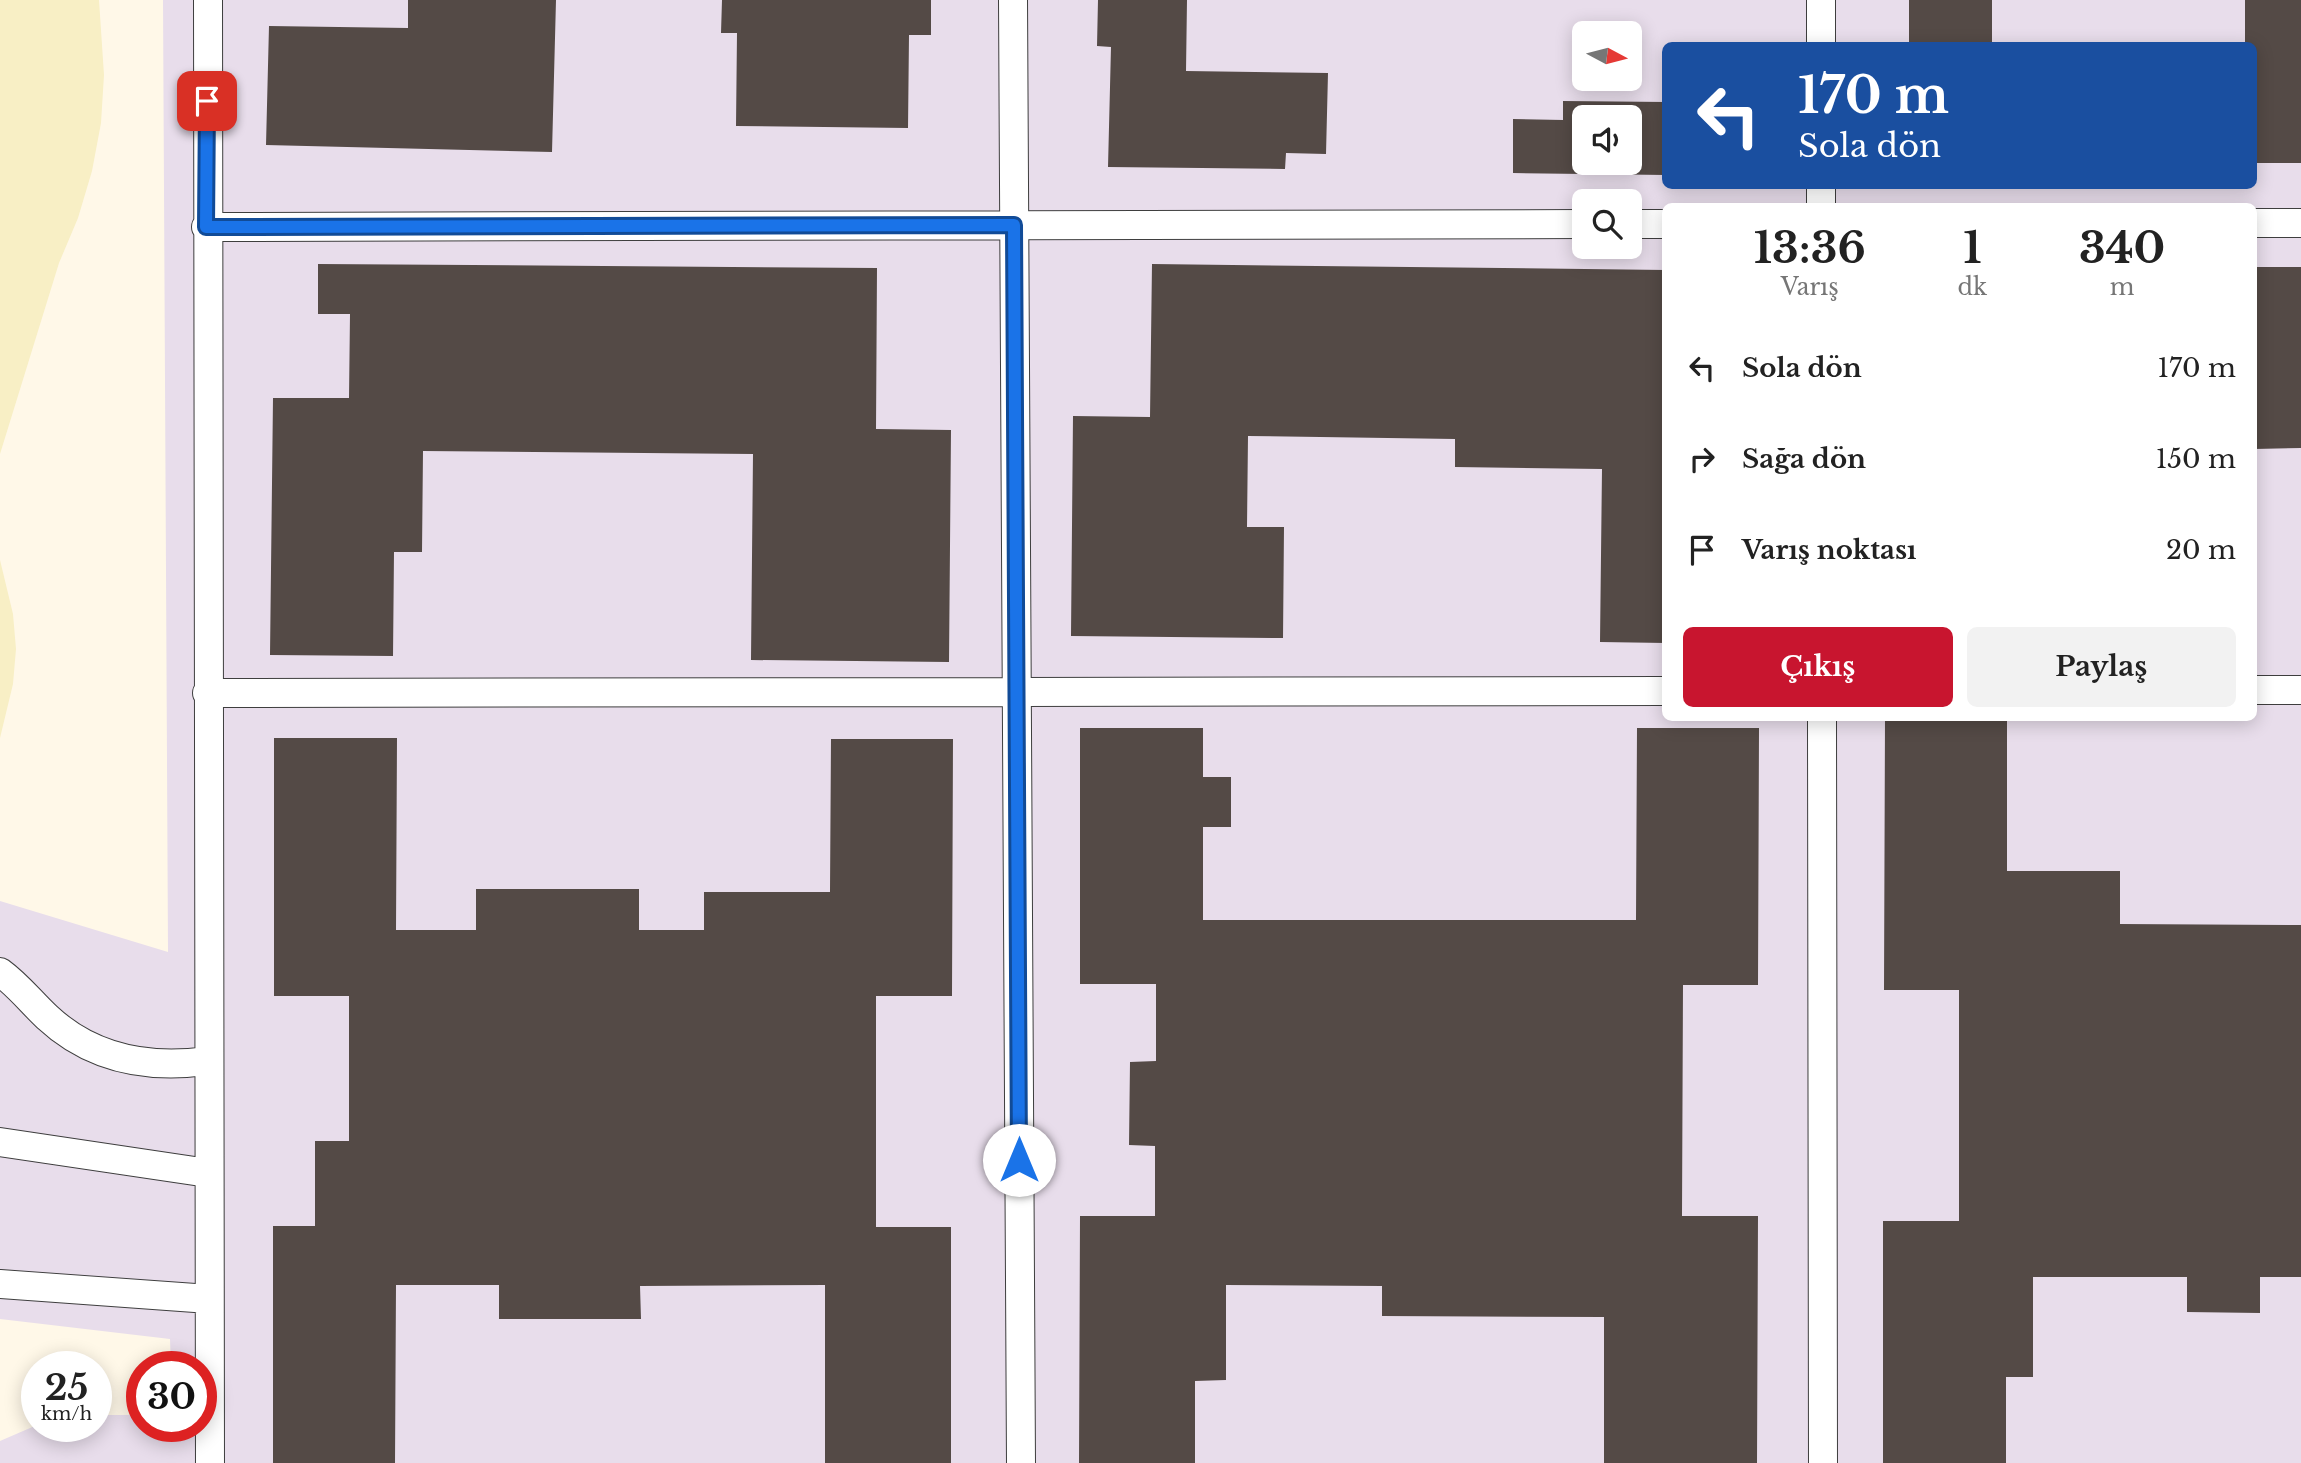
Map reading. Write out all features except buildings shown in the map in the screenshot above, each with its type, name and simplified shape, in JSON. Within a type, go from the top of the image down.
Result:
[{"type":"street","points":[[208,0],[206,227],[209,1463]]},
{"type":"street","points":[[1013,0],[1021,1463]]},
{"type":"street","points":[[1821,0],[1821,42]]},
{"type":"street","points":[[2257,223],[2301,223]]},
{"type":"street","points":[[206,227],[1572,224]]},
{"type":"street","points":[[1642,224],[1662,224]]},
{"type":"street","points":[[2257,690],[2301,690]]},
{"type":"street","points":[[207,692],[1662,691]]},
{"type":"street","points":[[1822,721],[1823,1463]]},
{"type":"street","points":[[0,972],[66,1033],[101,1052],[144,1064],[176,1065],[207,1061]]},
{"type":"street","points":[[0,1142],[208,1173]]},
{"type":"street","points":[[0,1284],[209,1299]]},
{"type":"shaded area","points":[[0,0],[99,0],[104,75],[101,123],[92,171],[78,218],[59,263],[0,454]]},
{"type":"shaded area","points":[[163,0],[2301,0],[2301,1463],[0,1463],[0,1441],[21,1432],[21,1442],[112,1442],[112,1415],[126,1415],[126,1442],[217,1442],[217,1351],[170,1351],[170,1339],[0,1319],[0,901],[168,952]]},
{"type":"shaded area","points":[[0,560],[13,614],[16,649],[13,684],[0,738]]},
{"type":"route","points":[[207,101],[206,227],[1014,225],[1019,1160]]}]
